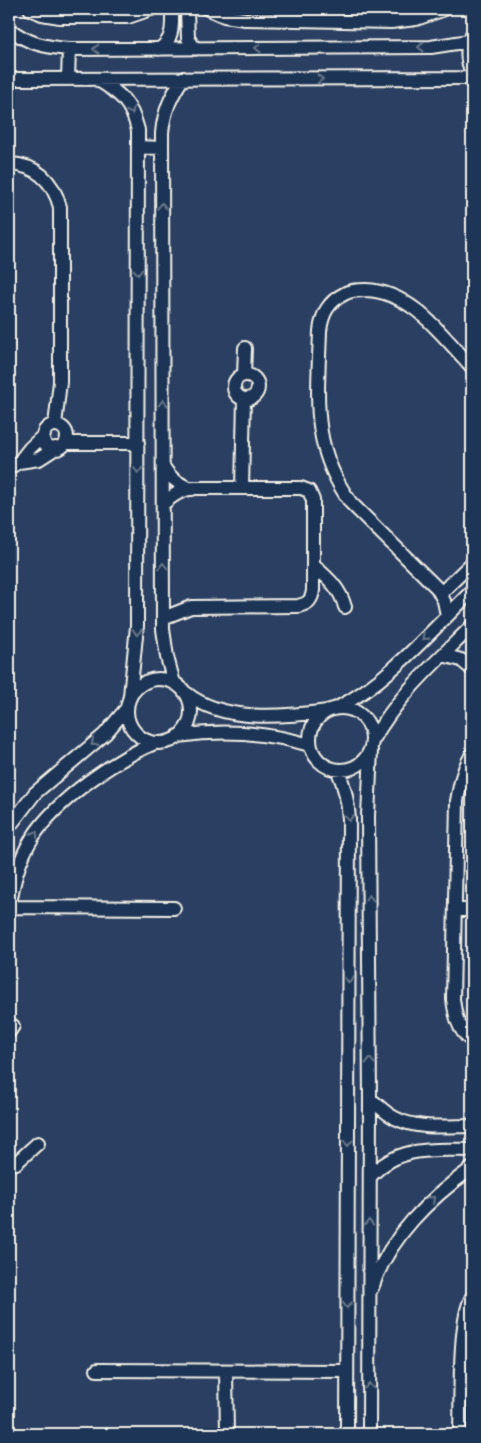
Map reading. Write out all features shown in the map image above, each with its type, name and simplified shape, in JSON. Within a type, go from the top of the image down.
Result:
[{"type":"street","points":[[30,9],[42,14],[60,17],[128,17],[151,9]]},
{"type":"street","points":[[159,48],[166,45],[170,38],[172,9]]},
{"type":"street","points":[[187,9],[188,38],[195,48]]},
{"type":"street","points":[[208,9],[224,16],[245,19],[391,22],[416,19],[445,9]]},
{"type":"street","points":[[9,29],[37,45],[69,49],[431,47],[471,38],[467,55],[472,72]]},
{"type":"street","points":[[68,78],[69,49]]},
{"type":"street","points":[[9,912],[12,885],[21,858],[39,827],[53,811],[109,766],[131,753],[155,743],[167,742],[178,736],[187,727],[190,715],[190,702],[179,688],[164,643],[163,618],[163,118],[168,104],[183,78]]},
{"type":"street","points":[[9,79],[472,78]]},
{"type":"street","points":[[96,79],[112,88],[125,99],[134,114],[138,130],[138,626],[128,720],[134,731],[143,739],[155,743]]},
{"type":"street","points":[[138,147],[162,148]]},
{"type":"street","points":[[9,164],[28,167],[40,173],[54,188],[60,207],[60,382],[55,425]]},
{"type":"street","points":[[447,615],[440,589],[351,503],[342,491],[329,466],[318,424],[320,331],[322,318],[327,307],[336,298],[347,292],[375,290],[389,294],[415,308],[472,367]]},
{"type":"street","points":[[244,375],[245,348]]},
{"type":"street","points":[[248,375],[255,379],[258,386],[252,397],[244,399],[236,394],[233,386],[236,378],[248,375]]},
{"type":"street","points":[[242,488],[244,399]]},
{"type":"street","points":[[50,426],[60,426],[67,433],[60,446],[39,459],[14,465],[44,435],[50,426]]},
{"type":"street","points":[[44,435],[47,444],[60,446],[138,443]]},
{"type":"street","points":[[163,466],[174,480],[192,488]]},
{"type":"street","points":[[163,504],[176,493],[192,488],[301,488],[309,491],[313,500],[312,596],[304,605],[191,607],[172,602],[163,597]]},
{"type":"street","points":[[440,589],[472,563]]},
{"type":"street","points":[[313,565],[334,583],[343,598],[345,608]]},
{"type":"street","points":[[440,589],[470,593]]},
{"type":"street","points":[[470,593],[378,682],[354,699],[319,716],[313,725],[310,735],[310,745],[314,755],[328,768],[338,771],[349,770],[358,766],[366,759],[394,705],[472,626]]},
{"type":"street","points":[[163,618],[191,607]]},
{"type":"street","points":[[443,655],[455,657],[472,669]]},
{"type":"street","points":[[9,827],[20,810],[35,793],[105,734],[139,686],[150,681],[162,680],[179,688],[205,706],[231,713],[273,715],[348,708],[358,712],[366,720],[371,729],[372,745],[368,816],[370,1099],[369,1434]]},
{"type":"street","points":[[178,736],[216,732],[254,733],[310,745]]},
{"type":"street","points":[[472,754],[460,781],[457,801],[453,999],[454,1013],[460,1026],[472,1041]]},
{"type":"street","points":[[338,771],[344,784],[349,819],[347,1434]]},
{"type":"street","points":[[9,907],[174,908]]},
{"type":"street","points":[[456,910],[472,910]]},
{"type":"street","points":[[370,1099],[394,1118],[410,1124],[472,1126]]},
{"type":"street","points":[[9,1164],[16,1163],[38,1143]]},
{"type":"street","points":[[370,1176],[380,1166],[394,1157],[411,1152],[472,1150]]},
{"type":"street","points":[[368,1298],[377,1273],[391,1248],[408,1225],[442,1191],[472,1168]]},
{"type":"street","points":[[460,1434],[467,1356],[463,1329],[468,1303],[472,1297]]},
{"type":"street","points":[[97,1370],[347,1371]]},
{"type":"street","points":[[226,1371],[227,1434]]}]
